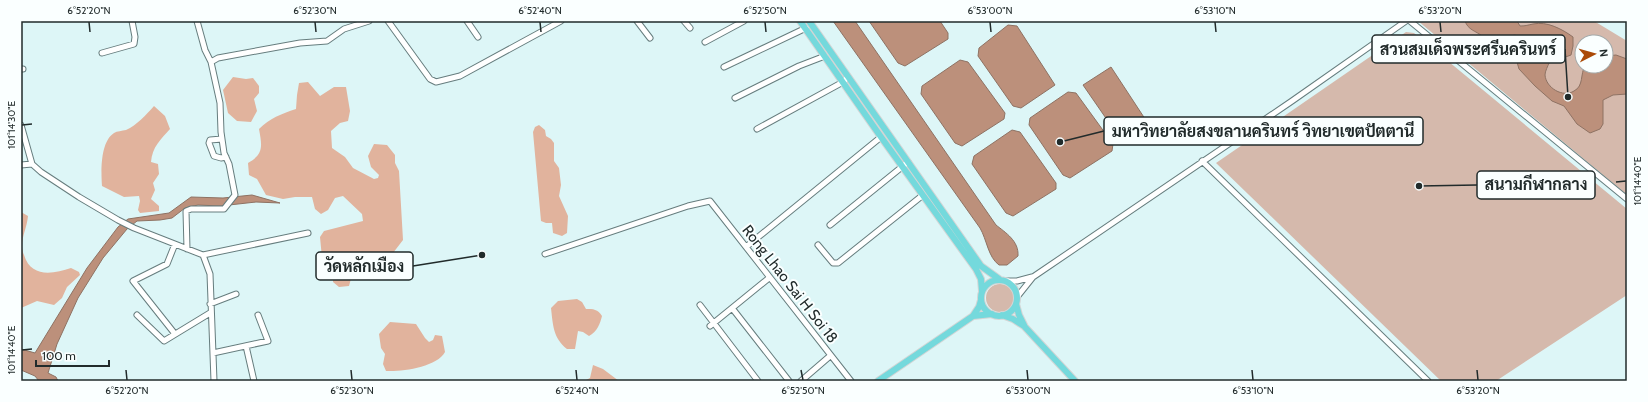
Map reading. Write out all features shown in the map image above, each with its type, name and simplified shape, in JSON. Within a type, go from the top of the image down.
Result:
[{"type":"main road","points":[[800,21],[976,269],[979,274],[984,307],[992,314]]},
{"type":"main road","points":[[809,21],[981,266],[999,279],[1007,281],[1014,288],[1017,297],[1016,304],[1024,326]]},
{"type":"main road","points":[[878,381],[973,316],[979,307],[982,294],[989,283],[999,279]]},
{"type":"main road","points":[[1002,316],[1010,312],[1016,304]]},
{"type":"main road","points":[[973,316],[992,314],[1013,319],[1024,326],[1075,381]]},
{"type":"street","points":[[102,53],[134,44],[135,37],[132,21]]},
{"type":"street","points":[[187,249],[186,211],[192,209],[221,210],[227,207],[235,195],[224,153],[220,102],[211,62],[205,50],[198,21]]},
{"type":"street","points":[[211,62],[218,58],[300,43],[327,41],[344,29],[369,21]]},
{"type":"street","points":[[388,21],[430,79],[436,82],[460,76],[561,21]]},
{"type":"street","points":[[467,21],[478,37]]},
{"type":"street","points":[[637,21],[650,38]]},
{"type":"street","points":[[684,21],[690,28]]},
{"type":"street","points":[[705,42],[744,21]]},
{"type":"street","points":[[1017,297],[1033,277],[1406,21]]},
{"type":"street","points":[[1410,21],[1627,199]]},
{"type":"street","points":[[724,67],[806,28]]},
{"type":"street","points":[[735,98],[800,66],[825,56]]},
{"type":"street","points":[[757,129],[843,82],[848,77]]},
{"type":"street","points":[[21,125],[32,164],[41,172],[118,220],[187,249],[203,255],[308,233]]},
{"type":"street","points":[[746,247],[882,137]]},
{"type":"street","points":[[222,139],[210,140],[210,148],[214,156],[221,158],[226,157]]},
{"type":"street","points":[[1202,161],[1428,381]]},
{"type":"street","points":[[830,225],[908,162]]},
{"type":"street","points":[[21,165],[32,164]]},
{"type":"street","points":[[818,245],[833,263],[838,263],[923,195]]},
{"type":"street","name":"Rong Lhao Sai H Soi 18","points":[[545,254],[688,206],[710,201],[851,381]]},
{"type":"street","points":[[175,244],[167,264],[133,282],[175,334]]},
{"type":"street","points":[[203,255],[210,274],[210,313],[214,381]]},
{"type":"street","points":[[1007,281],[1017,281],[1033,277]]},
{"type":"street","points":[[712,325],[769,278]]},
{"type":"street","points":[[210,304],[236,294]]},
{"type":"street","points":[[700,305],[712,325],[758,381]]},
{"type":"street","points":[[732,308],[789,381]]},
{"type":"street","points":[[137,314],[164,341],[210,313]]},
{"type":"street","points":[[213,353],[268,341],[258,315]]},
{"type":"street","points":[[246,346],[254,381]]},
{"type":"street","points":[[801,381],[830,356]]},
{"type":"shaded area","points":[[833,21],[855,21],[996,225],[1008,234],[1014,242],[1018,251],[1018,256],[1007,265],[999,265],[992,258],[980,228]]},
{"type":"shaded area","points":[[869,21],[940,21],[948,33],[948,39],[905,66],[898,63]]},
{"type":"shaded area","points":[[1418,21],[1594,21],[1627,41],[1627,195]]},
{"type":"shaded area","points":[[1465,21],[1517,21],[1520,26],[1538,23],[1549,25],[1564,31],[1573,37],[1573,46],[1571,55],[1549,63],[1545,75],[1548,84],[1552,88],[1560,92],[1570,93],[1577,89],[1581,83],[1583,74],[1614,74],[1614,55],[1616,55],[1627,59],[1627,94],[1613,95],[1603,100],[1603,124],[1600,129],[1590,133],[1577,124],[1564,106],[1552,101],[1519,69],[1517,62],[1522,49],[1527,42],[1524,37],[1514,35],[1508,38],[1503,47],[1494,48],[1490,46],[1484,37],[1466,24]]},
{"type":"shaded area","points":[[1008,25],[1017,26],[1055,85],[1021,108],[1013,106],[978,56],[979,48]]},
{"type":"shaded area","points":[[1406,32],[1414,33],[1627,209],[1627,295],[1496,381],[1441,381],[1216,163]]},
{"type":"shaded area","points":[[960,60],[968,62],[1005,113],[1004,119],[962,146],[955,143],[921,94],[922,86]]},
{"type":"shaded area","points":[[1111,67],[1151,128],[1131,142],[1121,140],[1083,85]]},
{"type":"shaded area","points":[[233,77],[246,79],[253,78],[259,86],[259,93],[254,99],[257,111],[251,122],[237,121],[228,113],[223,90]]},
{"type":"shaded area","points":[[308,82],[320,96],[334,87],[346,87],[350,111],[348,121],[340,123],[331,131],[332,148],[345,157],[353,168],[374,179],[378,178],[379,175],[371,167],[368,156],[374,144],[387,145],[395,155],[395,163],[399,171],[403,240],[393,253],[369,267],[356,258],[350,265],[352,275],[349,286],[339,287],[333,282],[333,269],[322,258],[320,237],[324,231],[363,221],[362,214],[343,196],[335,198],[328,210],[321,214],[315,209],[312,197],[283,199],[266,195],[257,179],[249,175],[248,163],[257,156],[261,149],[259,129],[276,117],[296,109],[299,83]]},
{"type":"shaded area","points":[[1068,92],[1076,93],[1113,144],[1112,151],[1070,178],[1063,175],[1029,125],[1030,118]]},
{"type":"shaded area","points":[[154,106],[165,116],[170,129],[155,148],[151,162],[158,164],[159,174],[153,183],[155,190],[151,199],[159,206],[159,211],[140,213],[138,210],[140,201],[139,196],[124,197],[102,186],[102,158],[109,137],[115,132],[126,130],[134,125]]},
{"type":"shaded area","points":[[539,125],[545,130],[546,136],[554,143],[554,161],[559,168],[561,185],[559,196],[568,216],[567,233],[562,236],[553,233],[552,223],[541,221],[533,132],[535,127]]},
{"type":"shaded area","points":[[1012,130],[1020,132],[1056,183],[1056,189],[1013,216],[1006,213],[972,164],[974,156]]},
{"type":"shaded area","points":[[252,195],[280,203],[256,202],[220,206],[198,205],[185,208],[172,218],[137,221],[127,229],[103,258],[78,298],[57,344],[48,373],[56,377],[58,381],[39,381],[35,376],[21,370],[21,349],[35,353],[87,268],[118,227],[128,219],[169,213],[191,197],[223,198]]},
{"type":"shaded area","points":[[21,212],[28,216],[22,247],[27,262],[32,268],[37,271],[50,273],[71,268],[79,272],[80,275],[67,287],[62,298],[54,305],[37,301],[21,308]]},
{"type":"shaded area","points":[[1000,284],[1010,288],[1014,298],[1010,308],[1000,312],[990,308],[986,298],[990,288]]},
{"type":"shaded area","points":[[577,299],[582,302],[586,309],[595,310],[602,316],[599,325],[594,332],[589,336],[578,331],[575,349],[567,349],[562,345],[554,331],[551,308],[558,301]]},
{"type":"shaded area","points":[[390,322],[416,324],[429,342],[433,340],[435,335],[442,336],[445,352],[435,361],[418,368],[401,371],[386,371],[383,364],[385,354],[381,348],[379,334]]},
{"type":"shaded area","points":[[593,365],[603,369],[619,381],[584,381],[590,378]]},
{"type":"place","name":"สวนสมเด็จพระศรีนครินทร์","points":[[1568,97]]},
{"type":"place","name":"มหาวิทยาลัยสงขลานครินทร์ วิทยาเขตปัตตานี","points":[[1060,142]]},
{"type":"place","name":"สนามกีฬากลาง","points":[[1419,186]]},
{"type":"place","name":"วัดหลักเมือง","points":[[482,255]]}]
